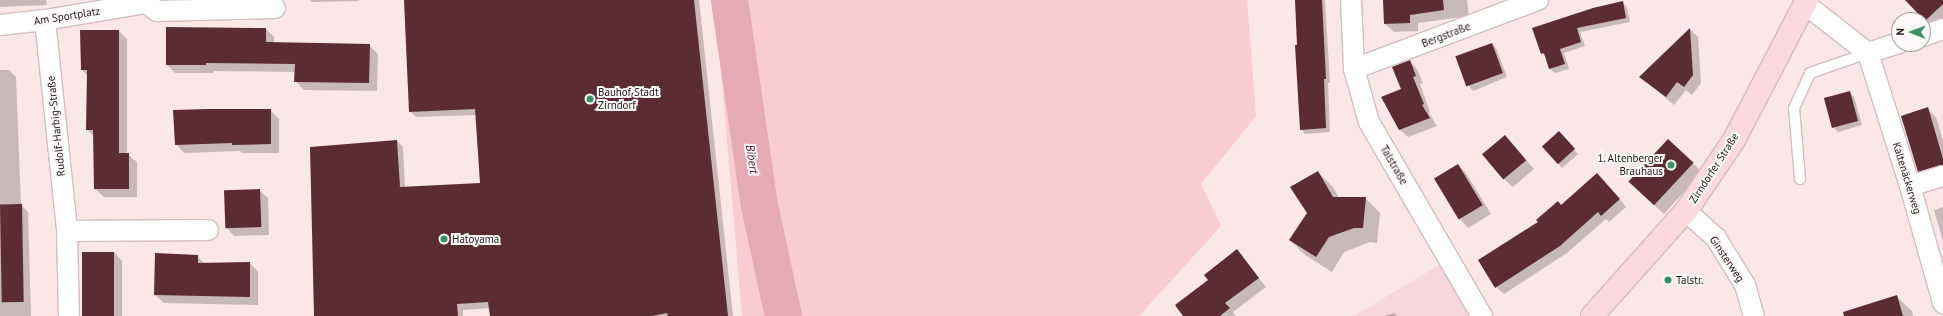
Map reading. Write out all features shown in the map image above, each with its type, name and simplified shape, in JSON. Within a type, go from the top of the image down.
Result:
[{"type":"main road","name":"Zirndorfer Straße","points":[[1592,316],[1686,211],[1734,140],[1806,2]]},
{"type":"street","name":"Talstraße","points":[[1350,0],[1354,69],[1369,122],[1482,316]]},
{"type":"street","name":"Bergstraße","points":[[1354,69],[1538,0]]},
{"type":"street","points":[[1806,2],[1868,53],[1891,46]]},
{"type":"street","name":"Am Sportplatz","points":[[0,26],[148,3],[157,11],[275,8]]},
{"type":"street","name":"Rudolf-Harbig-Straße","points":[[45,20],[67,231],[68,316]]},
{"type":"street","points":[[1931,33],[1943,29]]},
{"type":"street","name":"Kaltenäckerweg","points":[[1868,53],[1910,186],[1943,303]]},
{"type":"street","points":[[1910,186],[1943,176]]},
{"type":"street","name":"Ginsterweg","points":[[1686,211],[1716,238],[1744,285],[1754,316]]},
{"type":"street","points":[[67,231],[208,230]]},
{"type":"lane","points":[[1800,179],[1794,108],[1810,73],[1868,53]]},
{"type":"shaded area","points":[[715,0],[1247,0],[1256,116],[1201,184],[1221,226],[1139,316],[742,316]]},
{"type":"shaded area","points":[[1441,264],[1470,316],[1354,316]]},
{"type":"building","name":"Bauhof Stadt Zirndorf","points":[[404,0],[694,0],[728,316],[668,316],[667,313],[652,316],[490,316],[488,302],[457,304],[458,316],[314,316],[310,147],[397,140],[400,187],[480,183],[475,109],[409,112]]},
{"type":"building","points":[[1295,0],[1322,0],[1326,79],[1324,79],[1326,128],[1300,130],[1295,45],[1297,45]]},
{"type":"building","points":[[1383,0],[1443,0],[1444,10],[1410,15],[1410,23],[1384,24]]},
{"type":"building","points":[[1905,0],[1943,0],[1943,4],[1931,15],[1931,12],[1916,12]]},
{"type":"building","points":[[1623,1],[1626,18],[1577,28],[1581,42],[1560,49],[1565,64],[1549,69],[1544,53],[1541,54],[1532,28],[1593,8]]},
{"type":"building","points":[[166,27],[266,28],[266,42],[370,44],[369,83],[294,82],[295,64],[206,63],[206,65],[166,65]]},
{"type":"building","points":[[1690,28],[1693,75],[1684,87],[1677,82],[1666,97],[1639,77]]},
{"type":"building","points":[[80,30],[119,30],[119,153],[129,153],[129,189],[94,189],[93,130],[86,130],[87,70],[81,70]]},
{"type":"building","points":[[1492,43],[1503,73],[1466,86],[1455,56]]},
{"type":"building","points":[[1410,60],[1416,76],[1413,77],[1424,104],[1422,105],[1430,118],[1399,130],[1381,97],[1401,89],[1392,67]]},
{"type":"building","points":[[1850,91],[1858,121],[1832,128],[1824,98]]},
{"type":"building","points":[[1928,107],[1943,159],[1943,165],[1918,172],[1901,116]]},
{"type":"building","points":[[271,109],[271,144],[232,145],[232,143],[175,145],[173,110]]},
{"type":"building","points":[[1559,131],[1575,149],[1558,164],[1542,146]]},
{"type":"building","points":[[1505,135],[1526,160],[1503,180],[1482,154]]},
{"type":"building","points":[[1668,139],[1694,163],[1654,205],[1628,181]]},
{"type":"building","points":[[1458,164],[1483,205],[1459,220],[1434,178]]},
{"type":"building","points":[[1318,171],[1333,197],[1366,197],[1363,228],[1354,228],[1329,237],[1316,257],[1289,240],[1307,213],[1290,187]]},
{"type":"building","points":[[1597,173],[1620,199],[1601,216],[1598,212],[1560,246],[1495,288],[1478,260],[1538,222],[1536,220],[1558,201],[1561,205]]},
{"type":"building","points":[[260,189],[261,227],[225,228],[224,190]]},
{"type":"building","points":[[0,204],[22,204],[24,302],[2,302]]},
{"type":"building","points":[[1237,249],[1259,278],[1225,303],[1230,308],[1220,316],[1183,316],[1175,305],[1208,280],[1204,275]]},
{"type":"building","points":[[82,252],[114,252],[114,316],[82,316]]},
{"type":"building","points":[[155,253],[198,255],[198,263],[250,262],[250,297],[154,295]]},
{"type":"building","points":[[1897,295],[1903,316],[1844,316],[1843,312]]},
{"type":"waterway","name":"Bibert","points":[[729,0],[759,205],[783,316]]},
{"type":"place","name":"Bauhof Stadt Zirndorf","points":[[590,99]]},
{"type":"place","name":"1. Altenberger Brauhaus","points":[[1671,165]]},
{"type":"place","name":"Hatoyama","points":[[444,239]]},
{"type":"place","name":"Talstr.","points":[[1668,280]]}]
